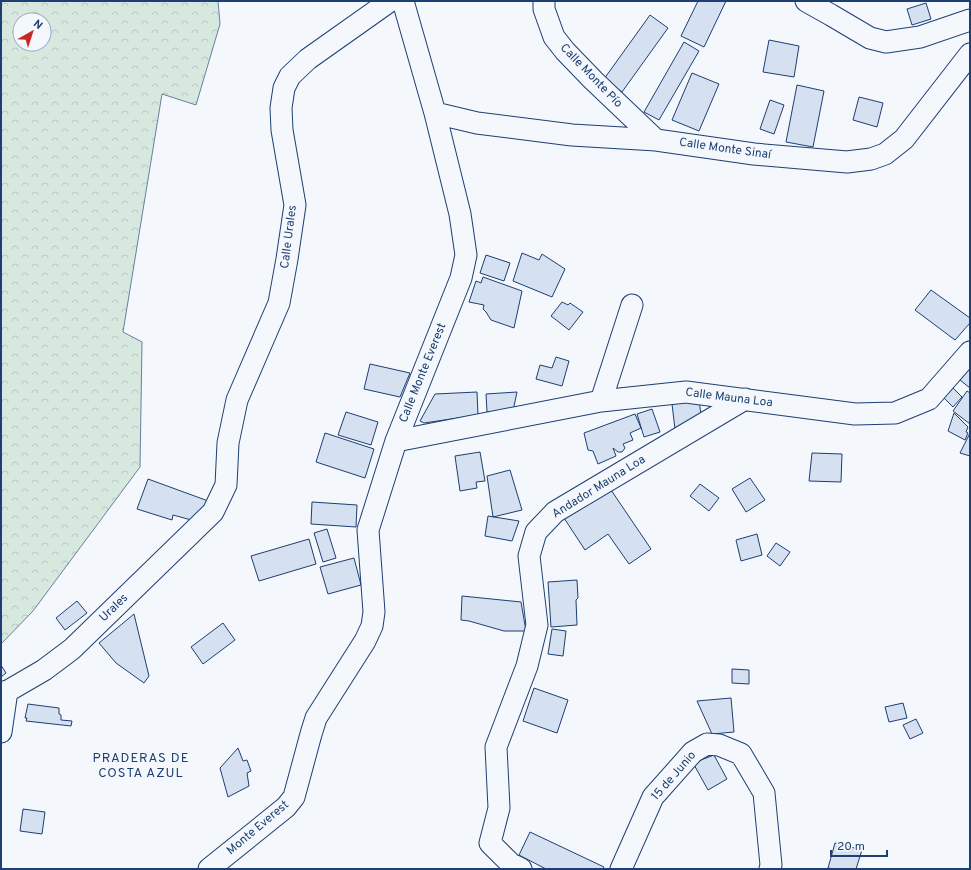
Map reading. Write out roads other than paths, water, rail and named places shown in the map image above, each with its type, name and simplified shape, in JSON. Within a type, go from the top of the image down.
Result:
[{"type":"street","name":"Calle Urales","points":[[213,512],[226,485],[228,443],[237,400],[279,303],[287,259],[295,206],[282,130],[281,108],[284,88],[290,76],[308,59],[390,1]]},
{"type":"street","name":"Calle Monte Everest","points":[[311,734],[316,718],[365,641],[372,626],[374,612],[368,530],[396,441],[461,278],[466,255],[460,214],[435,113],[403,1]]},
{"type":"street","name":"Calle Monte Pío","points":[[544,1],[544,9],[554,37],[565,52],[656,140]]},
{"type":"street","points":[[806,1],[831,14],[870,38],[886,42],[920,37],[970,20]]},
{"type":"street","name":"Calle Monte Sinaí","points":[[435,113],[485,124],[572,135],[656,140],[754,154],[847,162],[871,159],[885,154],[904,139],[970,54]]},
{"type":"street","points":[[601,402],[632,305]]},
{"type":"street","name":"Calle Mauna Loa","points":[[396,441],[601,402],[686,392],[855,414],[895,413],[929,399],[970,352]]},
{"type":"street","name":"Andador Mauna Loa","points":[[521,869],[511,864],[490,843],[499,808],[496,747],[527,666],[537,625],[529,556],[536,532],[555,512],[745,399]]},
{"type":"street","name":"Urales","points":[[4,693],[44,670],[72,649],[213,512]]},
{"type":"street","points":[[1,732],[4,693]]},
{"type":"street","name":"Monte Everest","points":[[209,869],[286,807],[294,797],[311,734]]},
{"type":"street","name":"15 de Junio","points":[[621,869],[653,798],[693,752],[708,744],[719,745],[741,754],[764,793],[771,865],[770,869]]},
{"type":"district","name":"PRADERAS DE COSTA AZUL","points":[[141,766]]}]
